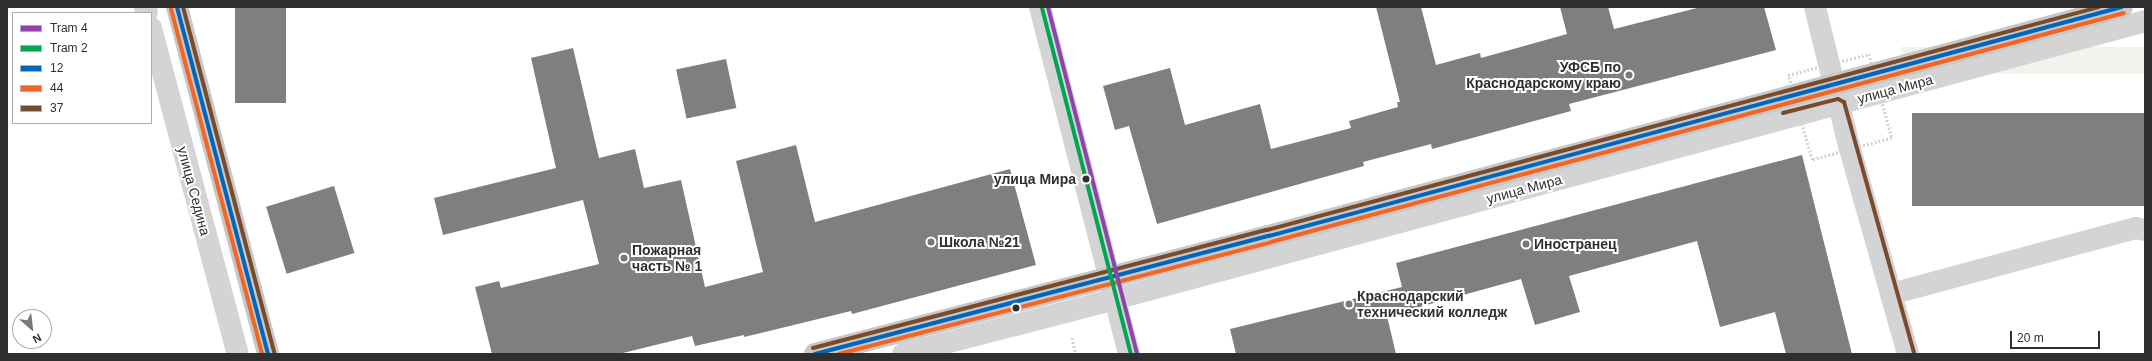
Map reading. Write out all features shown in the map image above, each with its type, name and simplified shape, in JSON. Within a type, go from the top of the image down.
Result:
[{"type":"main road","points":[[177,7],[268,354]]},
{"type":"main road","name":"улица Мира","points":[[815,354],[1270,236],[2122,7]]},
{"type":"street","points":[[1040,7],[1129,354]]},
{"type":"street","points":[[1815,7],[1839,105],[1908,354]]},
{"type":"street","name":"улица Мира","points":[[903,354],[1115,299],[1839,105],[2145,21]]},
{"type":"street","name":"улица Седина","points":[[152,32],[238,354]]},
{"type":"street","points":[[1891,294],[2135,228],[2145,230]]},
{"type":"shaded area","points":[[1901,47],[2145,47],[2145,74],[1901,74]]},
{"type":"building","points":[[235,7],[286,7],[286,103],[235,103]]},
{"type":"building","points":[[1376,7],[1421,7],[1436,65],[1480,53],[1481,58],[1567,34],[1560,7],[1608,7],[1614,29],[1701,7],[1764,7],[1776,50],[1569,104],[1571,111],[1432,149],[1431,144],[1363,162],[1364,166],[1157,224],[1129,126],[1115,130],[1103,86],[1170,68],[1185,125],[1260,104],[1271,149],[1351,128],[1349,121],[1398,107],[1397,102],[1400,102]]},
{"type":"building","points":[[573,48],[599,158],[635,149],[644,188],[681,180],[705,287],[763,272],[736,161],[796,145],[815,222],[1010,169],[1036,265],[852,314],[851,311],[744,337],[744,335],[695,346],[692,336],[619,354],[492,354],[475,287],[499,281],[501,288],[599,264],[583,200],[443,235],[434,198],[556,168],[531,58]]},
{"type":"building","points":[[726,59],[736,108],[687,119],[676,70]]},
{"type":"building","points":[[1912,113],[2145,113],[2145,206],[1912,206]]},
{"type":"building","points":[[1802,155],[1852,354],[1786,354],[1775,312],[1720,327],[1697,241],[1569,276],[1580,312],[1535,325],[1521,279],[1387,316],[1396,354],[1236,354],[1230,329],[1402,287],[1396,263]]},
{"type":"building","points":[[334,186],[354,253],[287,274],[266,207]]},
{"type":"tram line","name":"4","points":[[1048,7],[1137,354]]},
{"type":"tram line","name":"2","points":[[1042,8],[1131,354]]},
{"type":"transit line","name":"12","points":[[177,7],[268,354]]},
{"type":"transit line","name":"37","points":[[183,7],[274,352]]},
{"type":"transit line","name":"37","points":[[813,348],[1267,230],[2099,7]]},
{"type":"transit line","name":"12","points":[[815,354],[1269,236],[2122,7]]},
{"type":"transit line","name":"44","points":[[171,9],[262,354]]},
{"type":"transit line","name":"44","points":[[839,354],[1271,242],[2124,13]]},
{"type":"transit line","name":"37","points":[[1783,113],[1838,99],[1844,102],[1914,352]]},
{"type":"place","name":"УФСБ по Краснодарскому краю","points":[[1629,75]]},
{"type":"place","name":"улица Мира","points":[[1086,179]]},
{"type":"place","name":"Школа №21","points":[[931,242]]},
{"type":"place","name":"Иностранец","points":[[1526,244]]},
{"type":"place","name":"Пожарная часть № 1","points":[[624,258]]},
{"type":"place","name":"Краснодарский технический колледж","points":[[1349,304]]}]
